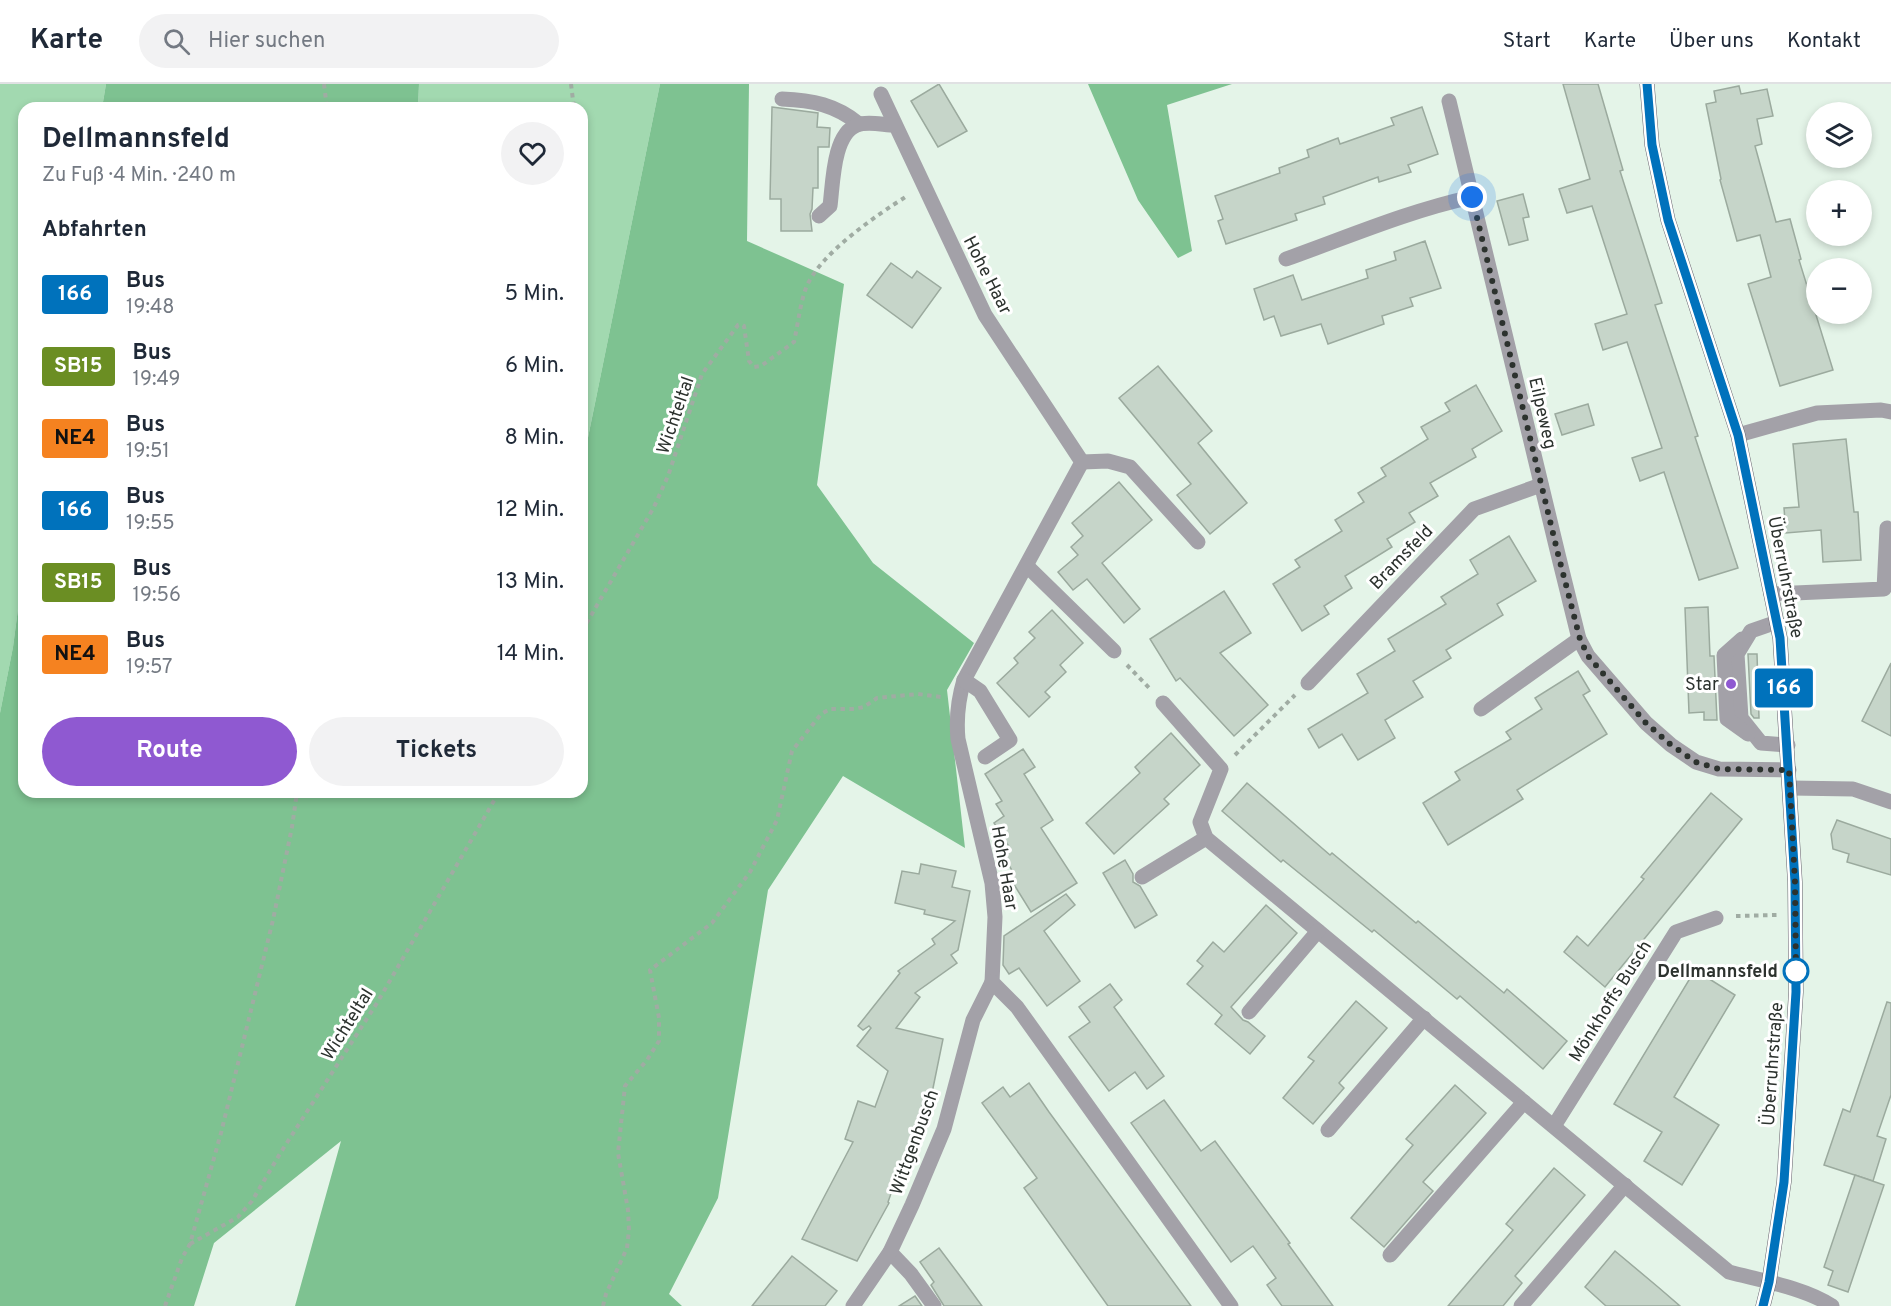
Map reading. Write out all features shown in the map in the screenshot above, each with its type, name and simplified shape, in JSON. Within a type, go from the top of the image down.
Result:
[{"type":"main road","name":"Überruhrstraße","points":[[1647,84],[1652,145],[1668,220],[1738,435],[1780,638],[1791,788],[1796,992],[1785,1160],[1769,1282],[1763,1306]]},
{"type":"street","name":"Hohe Haar","points":[[881,94],[985,315],[1082,462],[964,680],[959,698],[956,721],[958,739],[992,883],[995,917],[992,982]]},
{"type":"street","points":[[782,99],[807,99],[828,105],[847,114],[859,124]]},
{"type":"street","name":"Eilpeweg","points":[[1449,101],[1540,485],[1580,639],[1588,656],[1646,723],[1671,745],[1696,762],[1719,769],[1789,770]]},
{"type":"street","points":[[819,216],[830,206],[838,146],[847,131],[859,124],[895,125]]},
{"type":"street","points":[[1286,259],[1377,225],[1450,201],[1472,197]]},
{"type":"street","points":[[1738,435],[1817,413],[1881,410],[1891,412]]},
{"type":"street","points":[[1082,462],[1108,461],[1130,467],[1198,542]]},
{"type":"street","name":"Bramsfeld","points":[[1308,683],[1474,509],[1540,485]]},
{"type":"street","points":[[1771,594],[1884,589],[1887,528]]},
{"type":"street","points":[[1027,566],[1114,651]]},
{"type":"street","points":[[1777,622],[1751,631],[1737,654],[1741,718],[1761,743],[1788,745]]},
{"type":"street","points":[[1481,710],[1580,639]]},
{"type":"street","points":[[964,680],[980,691],[1010,740],[985,757]]},
{"type":"street","points":[[1163,703],[1221,769],[1200,822],[1206,838],[1729,1272],[1822,1299],[1832,1306]]},
{"type":"street","points":[[1791,788],[1853,789],[1891,801]]},
{"type":"street","points":[[1142,878],[1206,838]]},
{"type":"street","name":"Mönkhoffs Busch","points":[[1554,1126],[1676,932],[1716,918]]},
{"type":"street","points":[[1249,1012],[1318,931]]},
{"type":"street","points":[[992,982],[1017,1007],[1232,1306]]},
{"type":"street","name":"Wittgenbusch","points":[[853,1306],[890,1252],[912,1205],[944,1129],[973,1020],[992,982]]},
{"type":"street","points":[[1328,1130],[1424,1018]]},
{"type":"street","points":[[1390,1255],[1524,1102]]},
{"type":"street","points":[[1521,1306],[1624,1185]]},
{"type":"street","points":[[890,1252],[911,1274],[934,1306]]},
{"type":"path","points":[[324,84],[326,102]]},
{"type":"path","points":[[571,84],[573,102]]},
{"type":"path","name":"Wichteltal","points":[[588,621],[654,507],[668,476],[702,374],[738,325],[744,326],[749,361],[754,367],[760,366],[794,342],[806,288],[816,270],[875,216],[923,186]]},
{"type":"path","points":[[1114,651],[1163,703]]},
{"type":"path","points":[[1221,769],[1308,683]]},
{"type":"path","points":[[603,1306],[606,1294],[627,1248],[629,1230],[628,1210],[618,1153],[625,1086],[647,1060],[659,1041],[659,1018],[650,970],[712,923],[750,872],[777,820],[792,751],[821,714],[830,709],[854,710],[864,707],[877,698],[918,694],[959,698]]},
{"type":"path","points":[[165,1306],[182,1258],[190,1244],[221,1134],[273,920],[296,798]]},
{"type":"path","name":"Wichteltal","points":[[190,1244],[238,1217],[252,1201],[377,1004],[496,798]]},
{"type":"path","points":[[1716,918],[1756,914],[1795,916]]},
{"type":"green space","points":[[0,84],[106,84],[103,102],[18,102],[18,609],[0,713]]},
{"type":"green space","points":[[106,84],[419,84],[418,102],[103,102]]},
{"type":"green space","points":[[419,84],[660,84],[588,438],[588,102],[418,102]]},
{"type":"green space","points":[[660,84],[749,84],[747,241],[844,284],[817,485],[873,563],[974,643],[947,690],[965,848],[843,776],[768,890],[718,1198],[669,1294],[682,1306],[295,1306],[341,1141],[214,1243],[194,1306],[0,1306],[0,713],[18,609],[18,798],[588,798],[588,438]]},
{"type":"green space","points":[[1088,84],[1232,84],[1167,105],[1192,251],[1178,258],[1138,200]]},
{"type":"building","points":[[939,84],[967,131],[938,147],[911,101]]},
{"type":"building","points":[[1563,84],[1598,84],[1623,170],[1620,171],[1662,303],[1655,305],[1738,568],[1699,580],[1664,472],[1640,481],[1632,458],[1662,448],[1627,342],[1603,350],[1595,324],[1627,314],[1592,206],[1567,213],[1559,189],[1590,179]]},
{"type":"building","points":[[1739,86],[1741,94],[1767,89],[1773,116],[1757,119],[1762,144],[1755,146],[1776,222],[1790,219],[1806,283],[1806,324],[1819,324],[1833,370],[1780,386],[1748,284],[1771,277],[1760,235],[1737,241],[1720,180],[1706,104],[1716,102],[1714,91]]},
{"type":"building","points":[[772,107],[818,113],[817,127],[830,128],[829,147],[818,147],[818,188],[813,188],[810,214],[812,231],[781,231],[781,199],[770,199]]},
{"type":"building","points":[[1422,107],[1438,154],[1408,165],[1411,172],[1379,182],[1378,177],[1323,197],[1325,204],[1295,214],[1297,220],[1226,244],[1218,221],[1223,219],[1215,196],[1280,173],[1279,168],[1309,157],[1307,150],[1338,138],[1340,144],[1394,125],[1391,118]]},
{"type":"building","points":[[1523,194],[1529,217],[1523,218],[1528,240],[1509,245],[1497,201]]},
{"type":"building","points":[[1425,241],[1441,288],[1410,298],[1413,306],[1382,316],[1384,324],[1328,344],[1321,324],[1281,336],[1274,316],[1264,320],[1254,289],[1293,275],[1302,300],[1368,278],[1366,270],[1396,260],[1394,252]]},
{"type":"building","points":[[891,263],[912,278],[917,271],[941,288],[912,328],[867,295]]},
{"type":"building","points":[[1158,366],[1212,431],[1198,443],[1247,503],[1210,534],[1177,495],[1191,484],[1119,398]]},
{"type":"building","points":[[1476,385],[1502,431],[1472,449],[1476,457],[1430,483],[1438,496],[1409,513],[1415,522],[1387,539],[1392,547],[1345,576],[1352,588],[1324,606],[1329,614],[1302,631],[1273,584],[1300,567],[1295,560],[1342,531],[1335,520],[1364,502],[1358,493],[1386,476],[1381,468],[1428,439],[1421,427],[1450,411],[1445,403]]},
{"type":"building","points":[[1588,404],[1594,425],[1562,435],[1555,414]]},
{"type":"building","points":[[1846,439],[1854,512],[1858,512],[1861,560],[1823,562],[1821,530],[1786,533],[1784,508],[1799,507],[1793,444]]},
{"type":"building","points":[[1119,482],[1152,520],[1102,563],[1140,609],[1124,623],[1087,579],[1073,590],[1058,572],[1078,555],[1071,547],[1083,536],[1072,523]]},
{"type":"building","points":[[1509,536],[1536,581],[1497,604],[1503,615],[1446,650],[1451,658],[1413,681],[1423,697],[1385,720],[1395,738],[1358,760],[1342,734],[1319,748],[1308,729],[1368,693],[1357,674],[1395,651],[1388,639],[1446,604],[1441,597],[1478,574],[1470,560]]},
{"type":"building","points":[[1224,591],[1251,633],[1220,653],[1268,705],[1234,736],[1180,678],[1176,681],[1150,639]]},
{"type":"building","points":[[1708,607],[1710,656],[1714,656],[1717,720],[1704,720],[1704,712],[1689,713],[1685,608]]},
{"type":"building","points":[[1052,610],[1083,643],[1060,665],[1066,672],[1045,692],[1050,697],[1029,717],[997,683],[1018,663],[1014,658],[1035,638],[1029,632]]},
{"type":"building","points":[[1748,654],[1757,654],[1759,718],[1754,718],[1751,714]]},
{"type":"building","points":[[1891,663],[1891,736],[1862,721]]},
{"type":"building","points":[[1578,671],[1590,691],[1583,695],[1607,734],[1517,790],[1523,799],[1448,845],[1423,803],[1460,780],[1455,772],[1511,739],[1506,732],[1542,709],[1535,698]]},
{"type":"building","points":[[1171,733],[1200,765],[1164,799],[1169,804],[1114,854],[1086,823],[1140,773],[1135,767]]},
{"type":"building","points":[[1023,749],[1035,767],[1024,774],[1053,820],[1041,828],[1077,883],[1031,912],[1010,878],[1015,875],[1001,853],[1010,848],[994,823],[1004,816],[996,804],[1002,801],[985,774]]},
{"type":"building","points":[[1247,783],[1330,855],[1332,853],[1416,923],[1418,921],[1504,993],[1507,989],[1567,1041],[1543,1069],[1460,996],[1457,999],[1374,930],[1372,932],[1283,860],[1281,862],[1222,811]]},
{"type":"building","points":[[1711,793],[1742,819],[1605,987],[1564,952],[1577,936],[1588,946],[1644,879],[1641,877]]},
{"type":"building","points":[[1837,820],[1891,839],[1891,875],[1847,862],[1849,854],[1833,849],[1831,834]]},
{"type":"building","points":[[1125,860],[1133,874],[1133,882],[1140,886],[1157,915],[1135,928],[1103,873]]},
{"type":"building","points":[[921,864],[956,871],[952,887],[970,891],[958,950],[951,955],[957,963],[915,993],[920,997],[896,1028],[943,1039],[932,1093],[927,1092],[889,1203],[857,1261],[802,1239],[853,1142],[845,1139],[858,1101],[875,1107],[888,1071],[857,1046],[871,1028],[869,1026],[863,1030],[858,1026],[900,973],[898,971],[935,944],[932,939],[955,921],[924,914],[925,910],[895,903],[902,871],[919,874]]},
{"type":"building","points":[[1066,894],[1075,905],[1044,931],[1080,981],[1047,1006],[1019,968],[1009,974],[1003,965],[1004,936]]},
{"type":"building","points":[[1266,905],[1297,933],[1231,1007],[1243,1020],[1265,1036],[1250,1054],[1215,1024],[1222,1015],[1187,984],[1203,966],[1197,961],[1213,942],[1224,952]]},
{"type":"building","points":[[1695,970],[1735,995],[1674,1097],[1719,1125],[1682,1185],[1644,1161],[1662,1132],[1614,1104]]},
{"type":"building","points":[[1110,984],[1122,1000],[1114,1007],[1164,1076],[1147,1089],[1135,1072],[1109,1091],[1069,1037],[1090,1022],[1079,1007]]},
{"type":"building","points":[[1356,1001],[1387,1028],[1339,1083],[1344,1088],[1313,1124],[1283,1098],[1314,1061],[1308,1057]]},
{"type":"building","points":[[1887,1002],[1891,1003],[1891,1095],[1877,1136],[1886,1139],[1873,1181],[1824,1165],[1843,1109],[1850,1112]]},
{"type":"building","points":[[1029,1083],[1191,1306],[1108,1306],[1024,1188],[1037,1178],[982,1103],[1003,1087],[1010,1097]]},
{"type":"building","points":[[1455,1085],[1486,1113],[1423,1182],[1433,1191],[1384,1247],[1351,1218],[1413,1145],[1406,1139]]},
{"type":"building","points":[[1164,1100],[1201,1151],[1215,1141],[1333,1306],[1282,1306],[1267,1285],[1276,1278],[1253,1246],[1231,1262],[1131,1123]]},
{"type":"building","points":[[1554,1168],[1585,1195],[1515,1276],[1522,1283],[1503,1306],[1448,1306],[1513,1230],[1506,1224]]},
{"type":"building","points":[[1855,1175],[1884,1185],[1848,1292],[1828,1285],[1833,1271],[1824,1267]]},
{"type":"building","points":[[939,1248],[982,1306],[944,1306],[931,1285],[934,1282],[920,1262]]},
{"type":"building","points":[[1615,1251],[1680,1306],[1606,1306],[1585,1287]]},
{"type":"building","points":[[792,1256],[837,1291],[825,1306],[752,1306]]},
{"type":"building","points":[[915,1296],[922,1306],[899,1306]]},
{"type":"bus line","name":"166","points":[[1647,84],[1652,145],[1668,220],[1738,435],[1780,638],[1795,882],[1796,992],[1784,1182],[1769,1282],[1763,1306]]},
{"type":"place","name":"Star","points":[[1731,684]]},
{"type":"place","name":"Dellmannsfeld","points":[[1796,971]]},
{"type":"route","points":[[1472,197],[1558,554],[1580,639],[1588,656],[1646,723],[1671,745],[1696,762],[1719,769],[1789,770],[1795,882],[1796,973],[1796,971]]}]
